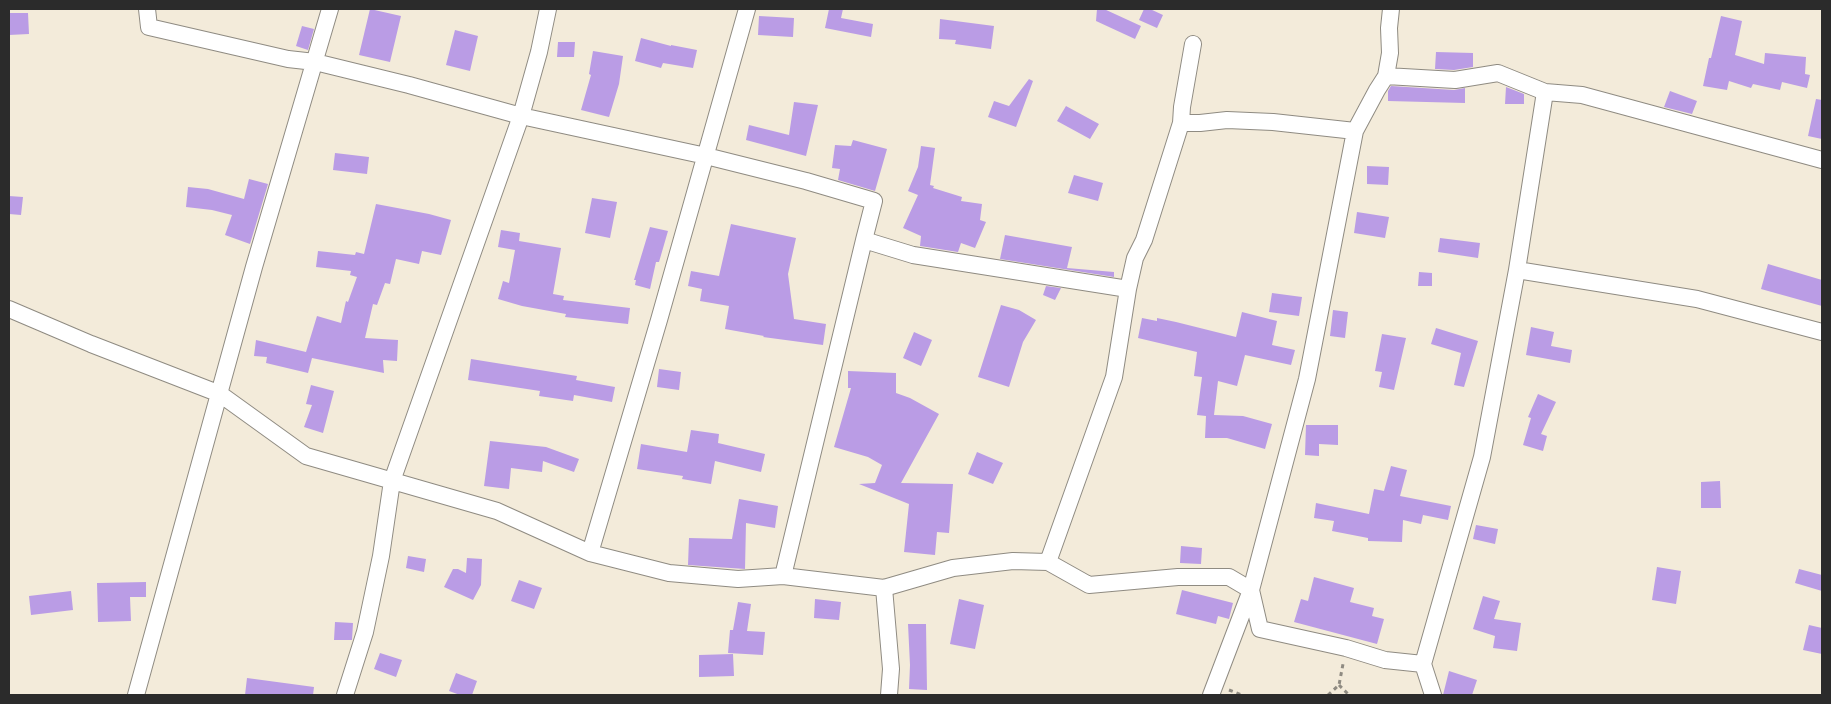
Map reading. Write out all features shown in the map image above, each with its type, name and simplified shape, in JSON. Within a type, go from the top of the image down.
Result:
[{"type":"street","points":[[146,9],[149,27],[278,57],[315,62],[409,85],[521,116],[706,156],[806,181],[874,201],[783,576]]},
{"type":"street","points":[[136,695],[254,267],[330,9]]},
{"type":"street","points":[[345,695],[365,632],[381,556],[392,480],[521,116],[539,52],[548,9]]},
{"type":"street","points":[[590,553],[747,9]]},
{"type":"street","points":[[1211,695],[1251,590],[1307,379],[1355,131],[1376,90],[1386,76],[1390,53],[1389,28],[1391,9]]},
{"type":"street","points":[[1048,562],[1114,377],[1135,258],[1144,240],[1181,123],[1193,44]]},
{"type":"street","points":[[1386,76],[1454,80],[1498,73],[1545,92],[1582,95],[1822,160]]},
{"type":"street","points":[[1433,695],[1423,664],[1482,457],[1517,270],[1545,92]]},
{"type":"street","points":[[1181,123],[1228,120],[1355,131]]},
{"type":"street","points":[[864,240],[913,255],[1128,290]]},
{"type":"street","points":[[1517,270],[1698,299],[1822,332]]},
{"type":"street","points":[[9,308],[91,344],[220,394],[306,456],[497,511],[590,553],[669,573],[738,579],[783,576],[884,588],[953,568],[1013,561],[1048,562],[1090,585],[1178,577],[1229,577],[1251,590],[1260,629],[1346,648],[1385,660],[1423,664]]},
{"type":"street","points":[[884,588],[891,669],[889,695]]},
{"type":"path","points":[[1328,695],[1339,685],[1346,648]]},
{"type":"path","points":[[1339,685],[1349,695]]},
{"type":"building","points":[[370,9],[401,16],[390,62],[359,55]]},
{"type":"building","points":[[829,9],[843,9],[841,18],[873,24],[871,37],[825,28]]},
{"type":"building","points":[[1097,9],[1104,9],[1141,26],[1135,39],[1096,21]]},
{"type":"building","points":[[1144,9],[1150,9],[1163,15],[1157,28],[1139,20]]},
{"type":"building","points":[[9,13],[28,13],[29,34],[9,35]]},
{"type":"building","points":[[759,16],[794,18],[793,37],[758,35]]},
{"type":"building","points":[[1721,16],[1742,21],[1735,55],[1764,64],[1765,53],[1806,57],[1805,74],[1810,75],[1807,88],[1782,82],[1780,90],[1753,84],[1751,88],[1729,81],[1727,90],[1703,86]]},
{"type":"building","points":[[940,19],[994,26],[991,49],[955,44],[956,40],[939,39]]},
{"type":"building","points":[[302,26],[314,29],[308,50],[296,46]]},
{"type":"building","points":[[455,30],[478,36],[470,71],[446,65]]},
{"type":"building","points":[[641,38],[671,46],[697,50],[693,68],[663,63],[661,68],[635,61]]},
{"type":"building","points":[[558,42],[575,42],[574,57],[557,57]]},
{"type":"building","points":[[593,51],[623,56],[619,84],[609,117],[581,110],[591,75],[589,74]]},
{"type":"building","points":[[1436,52],[1473,53],[1473,67],[1454,70],[1435,69]]},
{"type":"building","points":[[1029,79],[1033,81],[1016,127],[988,117],[994,101],[1009,106]]},
{"type":"building","points":[[1391,86],[1454,90],[1465,88],[1465,103],[1388,101],[1388,91]]},
{"type":"building","points":[[1506,87],[1524,94],[1524,104],[1505,104]]},
{"type":"building","points":[[1670,91],[1697,101],[1692,114],[1664,107]]},
{"type":"building","points":[[1816,99],[1822,100],[1822,139],[1808,136]]},
{"type":"building","points":[[794,102],[818,105],[806,156],[746,140],[749,125],[789,135]]},
{"type":"building","points":[[1066,106],[1099,124],[1090,139],[1057,121]]},
{"type":"building","points":[[853,140],[887,149],[875,191],[838,180],[840,169],[832,168],[835,145],[851,146]]},
{"type":"building","points":[[921,146],[935,148],[930,185],[934,186],[933,188],[962,197],[961,201],[982,204],[980,220],[986,222],[975,248],[961,243],[958,252],[920,246],[921,236],[903,228],[918,195],[908,191],[918,167]]},
{"type":"building","points":[[335,153],[369,157],[367,174],[333,170]]},
{"type":"building","points":[[1367,166],[1389,167],[1388,185],[1367,184]]},
{"type":"building","points":[[1074,175],[1103,183],[1098,201],[1068,193]]},
{"type":"building","points":[[249,179],[268,184],[250,244],[225,235],[232,215],[186,207],[188,187],[208,189],[244,199]]},
{"type":"building","points":[[9,196],[23,197],[21,215],[9,214]]},
{"type":"building","points":[[592,198],[617,202],[610,238],[585,233]]},
{"type":"building","points":[[376,204],[451,220],[441,255],[422,251],[419,264],[396,259],[390,284],[385,283],[377,305],[373,304],[365,338],[398,340],[397,361],[383,360],[384,373],[312,358],[308,373],[266,363],[267,357],[254,356],[256,340],[306,352],[317,316],[341,323],[346,301],[348,302],[357,277],[350,275],[351,271],[316,267],[318,251],[355,255],[356,252],[364,254]]},
{"type":"building","points":[[1357,212],[1389,217],[1385,238],[1354,233]]},
{"type":"building","points":[[731,224],[796,238],[788,274],[794,319],[826,324],[823,345],[763,337],[725,329],[729,306],[700,301],[702,289],[688,286],[691,271],[719,276]]},
{"type":"building","points":[[650,227],[668,231],[659,262],[656,262],[650,289],[635,285],[636,280],[634,280]]},
{"type":"building","points":[[501,230],[520,233],[519,241],[561,248],[553,294],[564,296],[563,300],[630,308],[628,324],[565,317],[566,314],[522,306],[498,299],[503,281],[509,283],[515,250],[498,247]]},
{"type":"building","points":[[1005,235],[1072,247],[1067,268],[1114,272],[1114,277],[1000,259]]},
{"type":"building","points":[[1440,238],[1480,243],[1478,258],[1438,252]]},
{"type":"building","points":[[1768,264],[1822,280],[1822,306],[1761,289]]},
{"type":"building","points":[[1419,272],[1432,273],[1432,286],[1418,286]]},
{"type":"building","points":[[1046,286],[1061,288],[1055,300],[1043,295]]},
{"type":"building","points":[[1272,293],[1302,297],[1299,316],[1269,312]]},
{"type":"building","points":[[1001,305],[1019,310],[1036,320],[1023,342],[1009,387],[978,377]]},
{"type":"building","points":[[1333,310],[1348,312],[1345,338],[1330,336]]},
{"type":"building","points":[[1242,312],[1277,321],[1272,345],[1295,350],[1291,365],[1245,355],[1237,386],[1218,381],[1214,415],[1243,416],[1272,424],[1265,449],[1227,438],[1205,438],[1206,416],[1197,415],[1202,377],[1194,376],[1197,352],[1138,338],[1142,318],[1157,321],[1157,318],[1236,337]]},
{"type":"building","points":[[1531,327],[1554,332],[1551,346],[1572,350],[1570,363],[1526,355]]},
{"type":"building","points":[[1436,328],[1478,341],[1464,387],[1454,385],[1461,353],[1431,344]]},
{"type":"building","points":[[914,332],[932,340],[921,366],[903,358]]},
{"type":"building","points":[[1382,334],[1406,338],[1394,390],[1379,387],[1382,372],[1375,371]]},
{"type":"building","points":[[471,359],[577,376],[576,380],[615,387],[612,402],[574,395],[573,401],[539,396],[540,391],[468,380]]},
{"type":"building","points":[[659,369],[681,372],[679,390],[657,387]]},
{"type":"building","points":[[848,371],[896,373],[896,393],[910,398],[939,414],[901,483],[953,484],[949,533],[937,532],[935,555],[904,552],[909,504],[859,484],[875,483],[882,465],[868,457],[834,447],[851,388],[848,388]]},
{"type":"building","points":[[311,385],[334,391],[323,433],[304,427],[312,405],[306,404]]},
{"type":"building","points":[[1538,394],[1556,402],[1541,434],[1547,436],[1543,451],[1523,445],[1531,418],[1528,417]]},
{"type":"building","points":[[1306,425],[1338,425],[1338,445],[1319,444],[1319,456],[1305,455]]},
{"type":"building","points":[[691,430],[719,434],[718,443],[765,454],[761,472],[715,461],[711,484],[682,479],[683,476],[637,469],[641,444],[687,452]]},
{"type":"building","points":[[490,441],[546,447],[579,459],[574,472],[543,461],[542,472],[511,468],[509,489],[484,486]]},
{"type":"building","points":[[977,452],[1003,463],[993,484],[968,474]]},
{"type":"building","points":[[1391,466],[1407,470],[1400,496],[1451,506],[1448,520],[1423,515],[1421,524],[1403,520],[1402,542],[1368,541],[1368,538],[1332,531],[1334,521],[1314,518],[1316,503],[1369,514],[1374,489],[1384,491]]},
{"type":"building","points":[[1720,481],[1721,508],[1701,508],[1701,482]]},
{"type":"building","points":[[739,499],[778,506],[775,528],[746,523],[745,569],[688,565],[689,538],[732,539]]},
{"type":"building","points":[[1476,525],[1498,529],[1495,544],[1473,539]]},
{"type":"building","points":[[1181,546],[1202,548],[1201,564],[1180,563]]},
{"type":"building","points":[[408,556],[426,559],[424,572],[406,568]]},
{"type":"building","points":[[467,558],[482,559],[481,585],[473,600],[444,587],[453,569],[466,573]]},
{"type":"building","points":[[1657,567],[1681,571],[1676,604],[1652,600]]},
{"type":"building","points":[[1799,569],[1822,575],[1822,591],[1795,583]]},
{"type":"building","points":[[1314,577],[1354,588],[1350,602],[1374,608],[1372,616],[1384,619],[1377,644],[1294,622],[1301,599],[1308,601]]},
{"type":"building","points":[[519,580],[542,588],[534,609],[511,601]]},
{"type":"building","points":[[146,582],[146,597],[130,597],[131,621],[98,622],[97,583]]},
{"type":"building","points":[[1182,590],[1233,603],[1229,619],[1218,616],[1216,624],[1176,614]]},
{"type":"building","points":[[71,591],[73,610],[31,615],[29,596]]},
{"type":"building","points":[[1483,596],[1500,601],[1494,619],[1521,623],[1517,651],[1493,648],[1495,636],[1473,629]]},
{"type":"building","points":[[815,599],[841,602],[839,620],[814,618]]},
{"type":"building","points":[[959,599],[984,605],[975,649],[950,644]]},
{"type":"building","points":[[738,602],[751,604],[747,631],[765,632],[763,655],[728,653],[730,630],[733,630]]},
{"type":"building","points":[[335,622],[353,623],[352,640],[334,640]]},
{"type":"building","points":[[908,624],[926,624],[927,690],[909,689]]},
{"type":"building","points":[[1809,625],[1822,628],[1822,654],[1803,650]]},
{"type":"building","points":[[380,653],[402,660],[396,677],[374,669]]},
{"type":"building","points":[[733,654],[734,676],[699,677],[699,655]]},
{"type":"building","points":[[1449,671],[1477,680],[1472,695],[1443,695]]},
{"type":"building","points":[[456,673],[477,681],[472,695],[460,695],[449,691]]},
{"type":"building","points":[[247,678],[314,687],[313,695],[245,695]]}]
